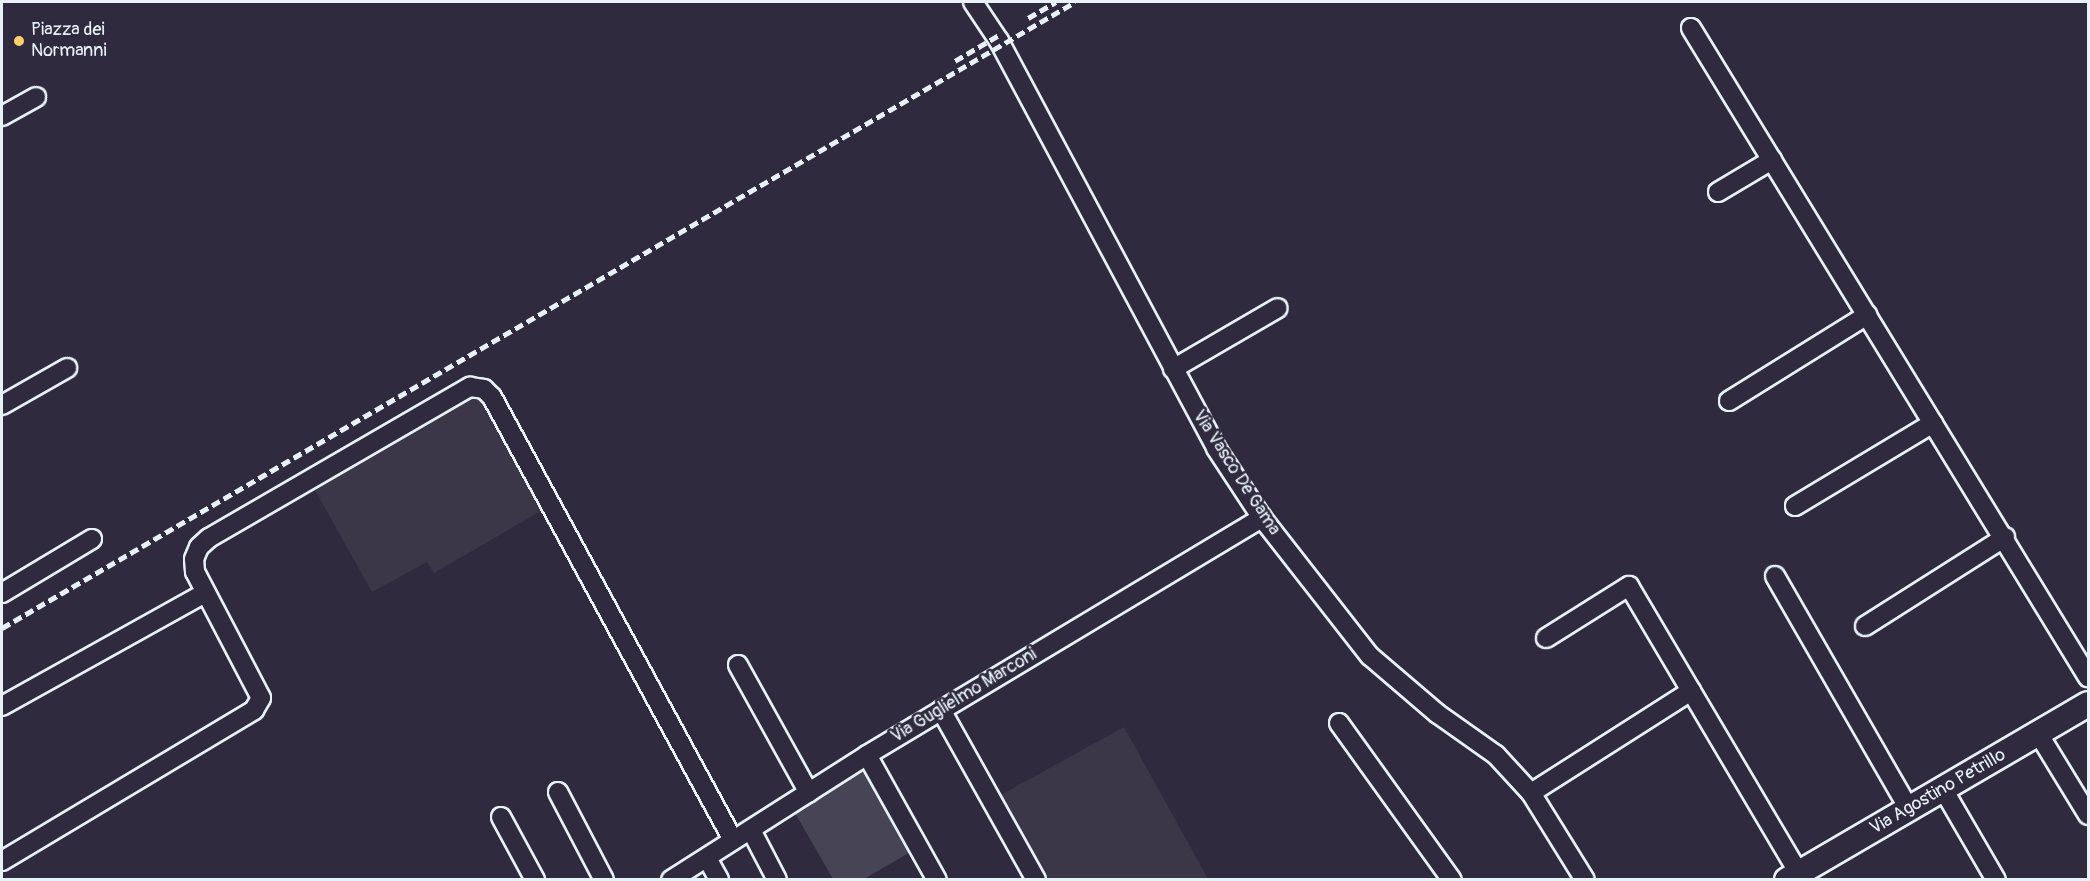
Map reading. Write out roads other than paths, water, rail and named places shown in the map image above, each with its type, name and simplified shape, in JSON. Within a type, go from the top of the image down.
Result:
[{"type":"street","name":"Via Vasco De Gama","points":[[973,2],[999,41],[1216,448],[1262,518],[1370,656],[1438,714],[1496,755],[1531,793],[1585,879]]},
{"type":"street","points":[[1691,28],[2005,537],[2088,677]]},
{"type":"street","points":[[2,116],[36,97]]},
{"type":"street","points":[[1718,192],[1772,160]]},
{"type":"street","points":[[1173,369],[1278,308]]},
{"type":"street","points":[[1729,401],[1867,315]]},
{"type":"street","points":[[2,405],[67,368]]},
{"type":"street","points":[[2,861],[255,710],[261,698],[195,572],[194,559],[199,547],[209,538],[470,387],[484,388],[492,397],[733,840]]},
{"type":"street","points":[[1796,506],[1933,423]]},
{"type":"street","name":"Via Guglielmo Marconi","points":[[671,879],[867,755],[1262,518]]},
{"type":"street","points":[[1865,626],[2005,537]]},
{"type":"street","points":[[2,593],[92,540]]},
{"type":"street","points":[[1775,576],[1909,809]]},
{"type":"street","points":[[1546,638],[1629,586],[1691,691],[1793,876]]},
{"type":"street","points":[[2,706],[205,593]]},
{"type":"street","points":[[738,665],[809,793]]},
{"type":"street","points":[[1531,793],[1691,691]]},
{"type":"street","name":"Via Agostino Petrillo","points":[[1793,876],[2088,704]]},
{"type":"street","points":[[941,710],[1036,879]]},
{"type":"street","points":[[1339,723],[1452,879]]},
{"type":"street","points":[[2038,733],[2088,815]]},
{"type":"street","points":[[867,755],[937,879]]},
{"type":"street","points":[[1943,789],[1996,879]]},
{"type":"street","points":[[558,792],[604,879]]},
{"type":"street","points":[[501,817],[535,879]]},
{"type":"street","points":[[750,830],[777,879]]},
{"type":"street","points":[[707,858],[719,879]]},
{"type":"railway","points":[[1028,18],[1056,2]]},
{"type":"railway","points":[[2,628],[1075,2]]},
{"type":"railway","points":[[955,61],[999,35]]},
{"type":"place","name":"Piazza dei Normanni","points":[[19,41]]}]
